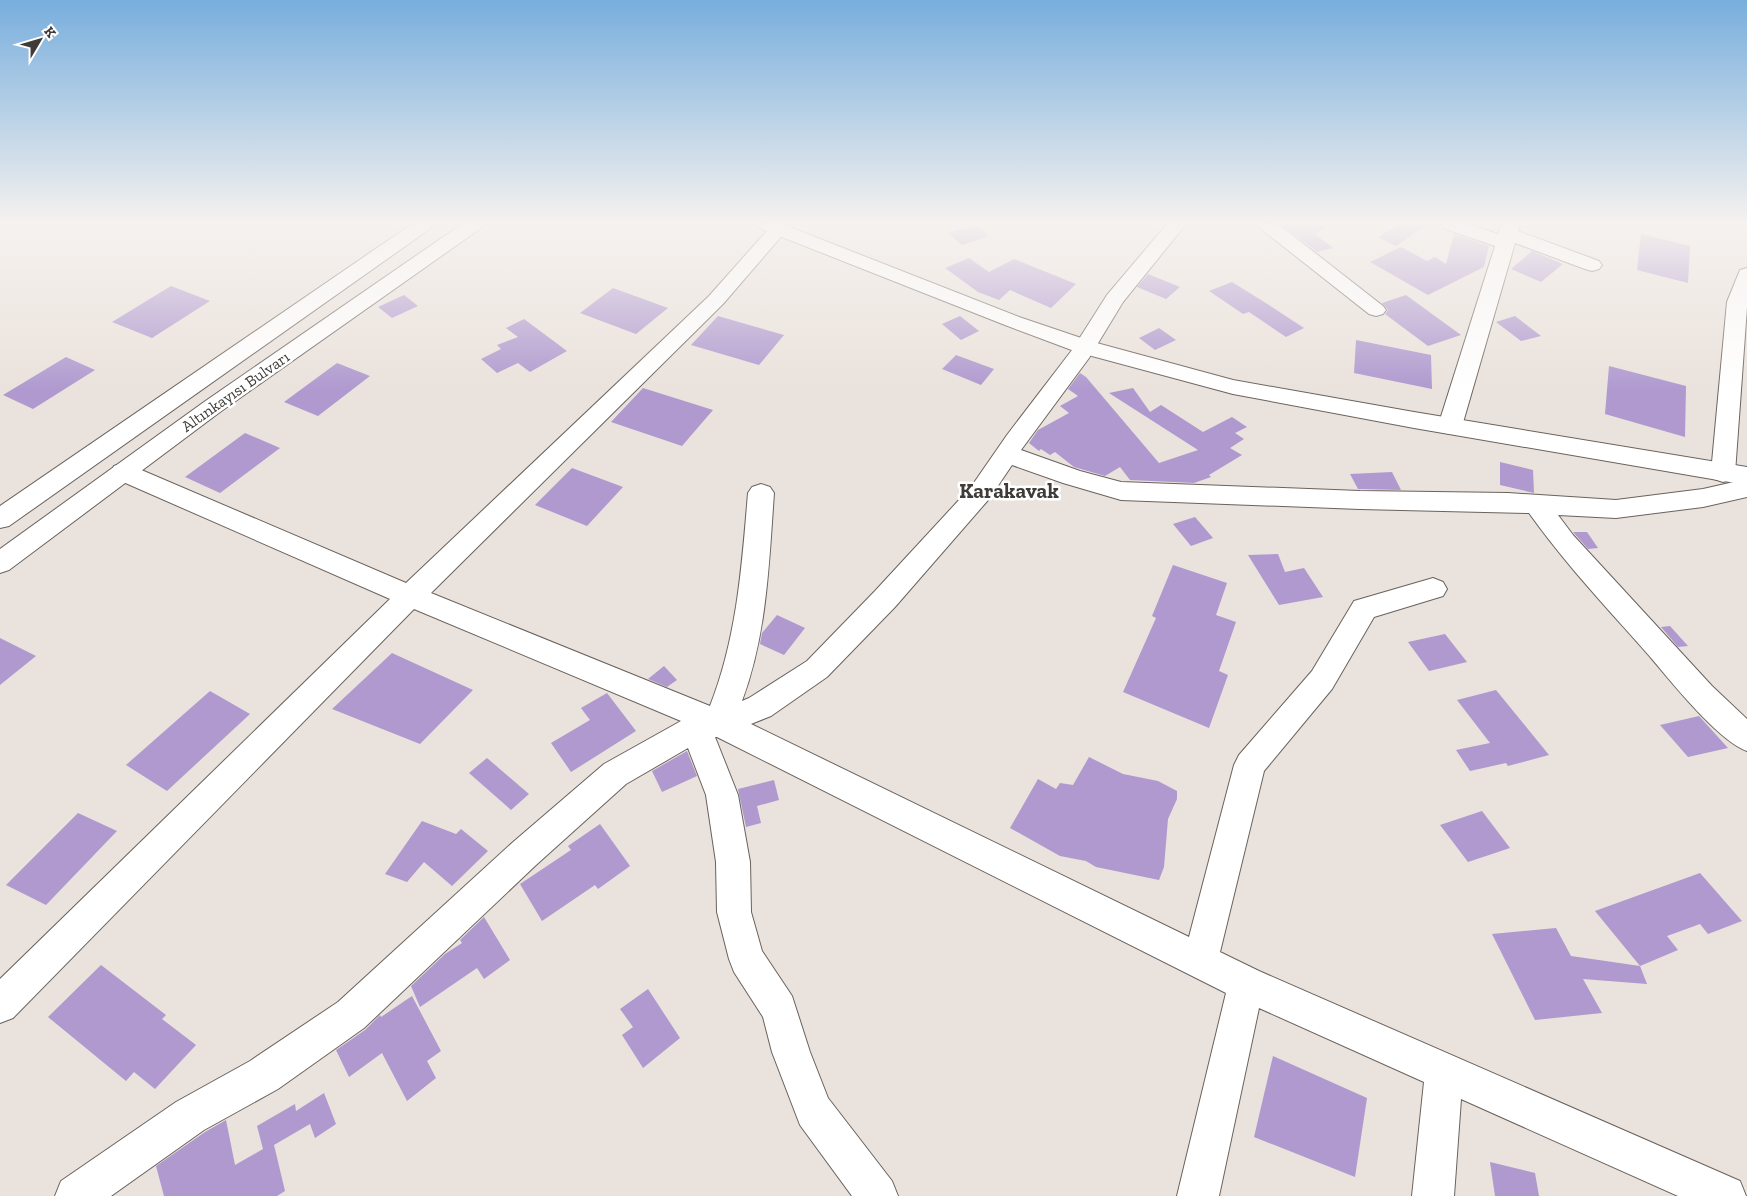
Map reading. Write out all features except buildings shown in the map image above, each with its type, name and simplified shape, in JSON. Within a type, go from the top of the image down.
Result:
[{"type":"street","name":"Altınkayısı Bulvarı","points":[[0,519],[345,280]]},
{"type":"street","points":[[357,280],[328,300],[329,304],[334,308],[341,308],[378,291]]},
{"type":"street","name":"Altınkayısı Bulvarı","points":[[0,563],[123,472],[394,280]]},
{"type":"street","points":[[0,1005],[410,596],[716,300],[732,280]]},
{"type":"street","points":[[911,280],[1012,321],[1085,347],[1233,387],[1747,476]]},
{"type":"street","points":[[76,1196],[190,1116],[264,1075],[351,1015],[524,854],[615,774],[707,726],[760,707],[817,669],[885,599],[974,500],[1085,347],[1114,299],[1130,280]]},
{"type":"street","points":[[1338,280],[1376,310]]},
{"type":"street","points":[[1450,426],[1494,280]]},
{"type":"street","points":[[1723,473],[1737,302],[1745,280]]},
{"type":"street","points":[[171,438],[199,411],[305,335],[309,331],[309,326],[300,322],[292,325],[232,359]]},
{"type":"street","points":[[1007,454],[1072,477],[1122,491],[1351,500],[1508,502],[1616,509],[1703,498],[1747,488]]},
{"type":"street","points":[[123,472],[707,726],[1246,984],[1725,1196]]},
{"type":"street","points":[[761,493],[752,603],[735,681],[707,726],[722,794],[733,862],[734,912],[747,959],[779,1009],[791,1052],[814,1111],[877,1196]]},
{"type":"street","points":[[1537,505],[1564,542],[1701,695],[1747,738]]},
{"type":"street","points":[[1200,961],[1250,766],[1322,680],[1364,609],[1434,589]]},
{"type":"street","points":[[1198,1196],[1246,984]]},
{"type":"street","points":[[1433,1196],[1444,1072]]},
{"type":"district","name":"Karakavak","points":[[1009,491]]}]
